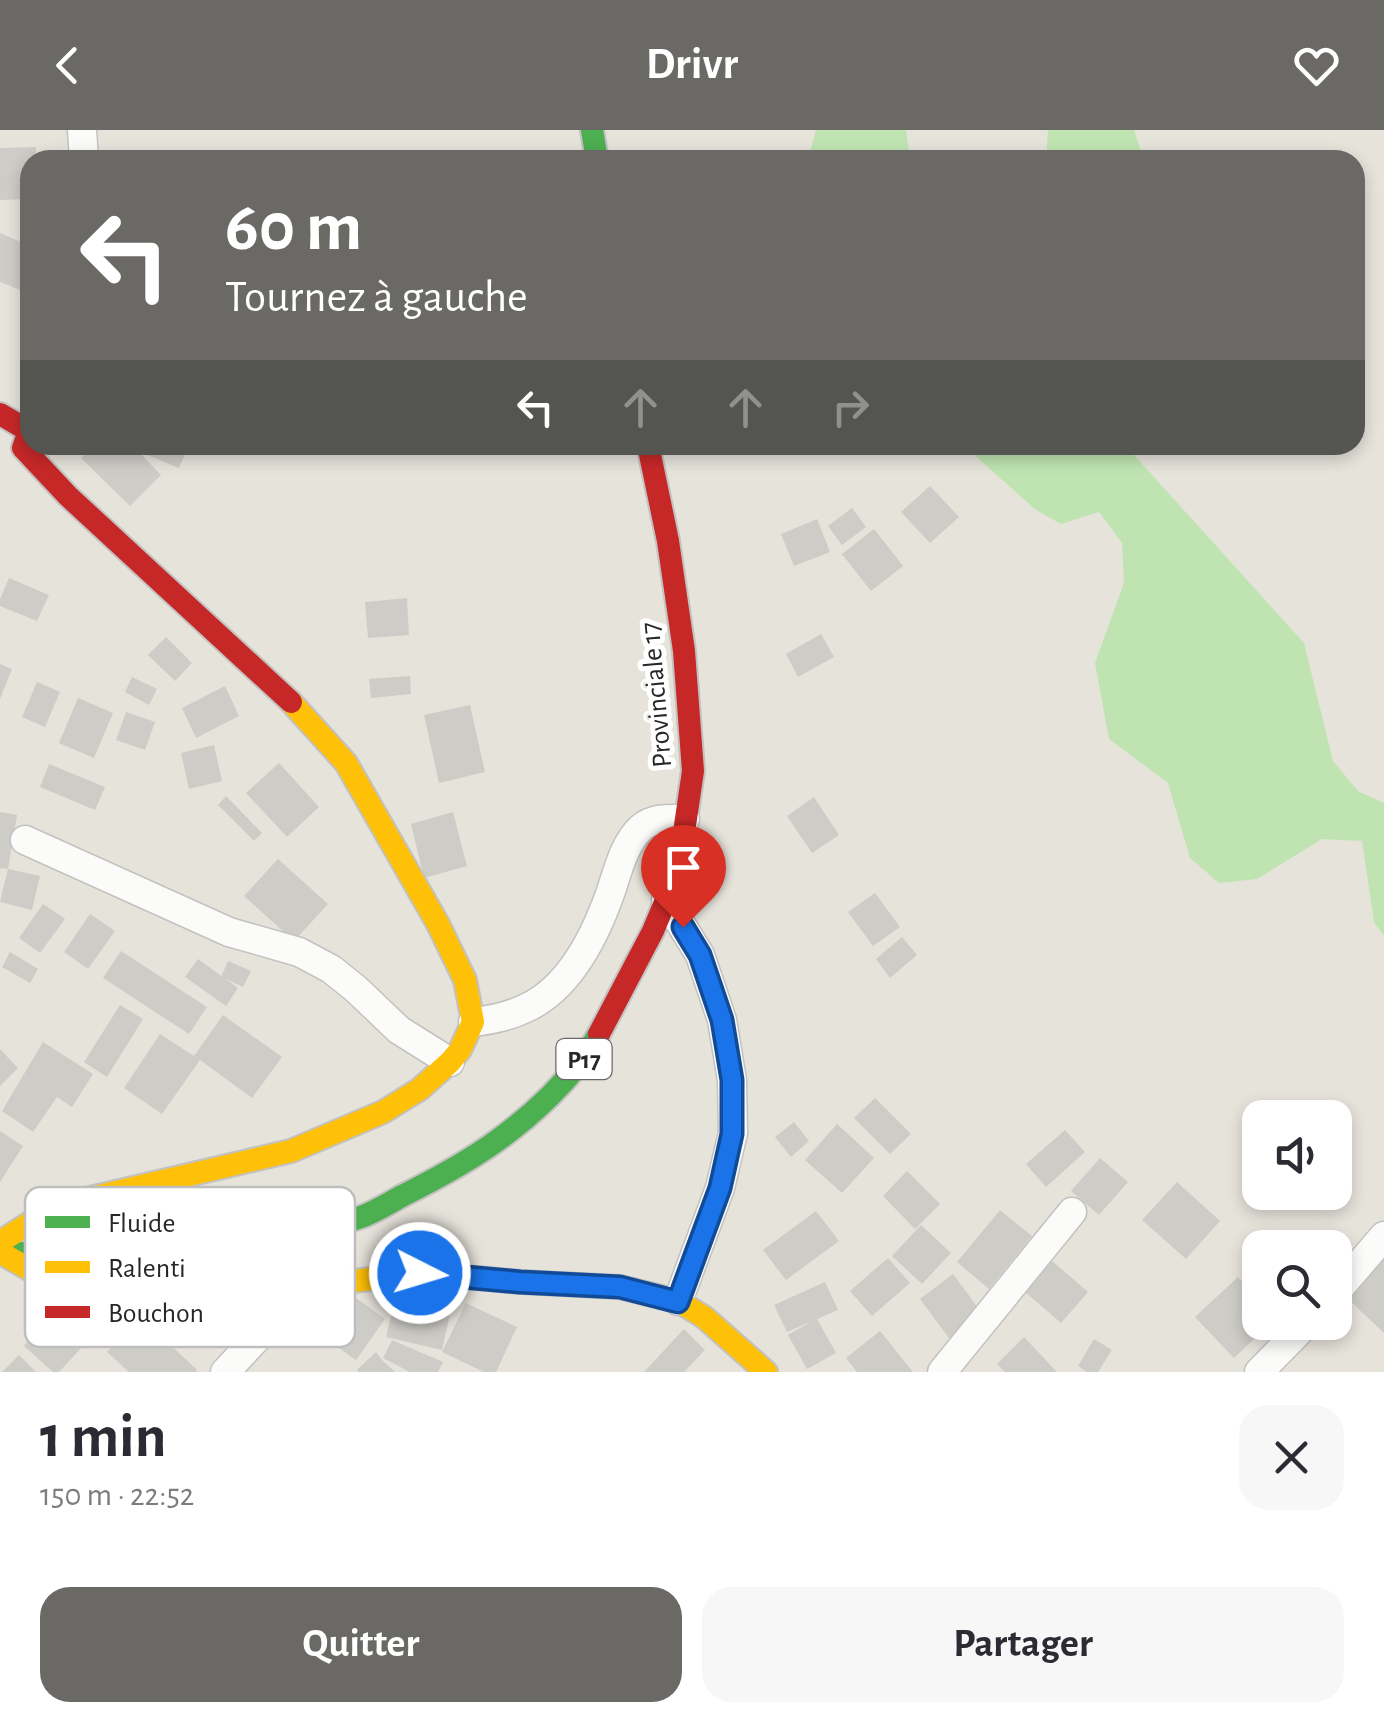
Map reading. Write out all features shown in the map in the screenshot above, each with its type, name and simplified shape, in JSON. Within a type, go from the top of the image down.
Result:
[{"type":"street","points":[[0,414],[20,439]]},
{"type":"street","points":[[33,455],[68,496],[295,706],[346,763],[438,924],[465,980],[473,1022],[450,1062],[420,1089],[383,1112],[292,1151],[134,1187]]},
{"type":"street","name":"Provinciale 17","points":[[355,1218],[458,1168],[517,1127],[584,1058],[616,1004],[666,900],[682,839],[693,771],[684,651],[650,455]]},
{"type":"street","points":[[473,1022],[528,1008],[556,986],[588,948],[624,851],[641,828],[657,818],[685,819]]},
{"type":"street","points":[[25,840],[229,932],[299,952],[331,969],[399,1030],[450,1062]]},
{"type":"street","points":[[666,900],[700,955],[722,1020],[732,1080],[732,1134],[720,1188],[678,1302]]},
{"type":"street","points":[[942,1372],[1072,1212]]},
{"type":"street","points":[[25,1233],[1,1257],[25,1268]]},
{"type":"street","points":[[1352,1273],[1384,1236]]},
{"type":"street","points":[[355,1281],[420,1273],[620,1287],[678,1302],[704,1317],[766,1372]]},
{"type":"street","points":[[1260,1372],[1291,1340]]},
{"type":"street","points":[[226,1372],[249,1347]]},
{"type":"green space","points":[[816,130],[906,130],[909,150],[811,150]]},
{"type":"green space","points":[[1048,130],[1134,130],[1141,150],[1047,150]]},
{"type":"green space","points":[[974,455],[1134,455],[1304,643],[1333,761],[1358,791],[1384,803],[1384,936],[1374,922],[1362,841],[1322,839],[1257,879],[1219,883],[1190,858],[1168,783],[1109,739],[1095,663],[1124,583],[1122,543],[1099,512],[1061,524],[1036,510]]},
{"type":"building","points":[[36,147],[20,150],[20,199],[0,200],[0,148]]},
{"type":"building","points":[[0,233],[20,242],[20,290],[0,282]]},
{"type":"building","points":[[142,455],[161,475],[130,506],[81,458]]},
{"type":"building","points":[[148,455],[185,455],[179,468]]},
{"type":"building","points":[[930,486],[959,517],[930,543],[901,512]]},
{"type":"building","points":[[852,508],[866,527],[842,545],[828,526]]},
{"type":"building","points":[[817,519],[830,552],[794,566],[781,534]]},
{"type":"building","points":[[874,529],[903,566],[871,591],[842,554]]},
{"type":"building","points":[[9,578],[49,595],[37,621],[0,606]]},
{"type":"building","points":[[407,598],[409,635],[368,638],[365,602]]},
{"type":"building","points":[[821,634],[834,657],[798,677],[786,654]]},
{"type":"building","points":[[166,637],[192,663],[175,681],[148,655]]},
{"type":"building","points":[[0,664],[12,669],[0,699]]},
{"type":"building","points":[[410,676],[411,694],[371,698],[369,679]]},
{"type":"building","points":[[132,677],[157,689],[149,705],[125,692]]},
{"type":"building","points":[[37,682],[60,692],[45,727],[22,717]]},
{"type":"building","points":[[225,686],[239,716],[196,738],[182,708]]},
{"type":"building","points":[[78,698],[113,713],[94,758],[59,743]]},
{"type":"building","points":[[470,705],[485,772],[439,783],[424,715]]},
{"type":"building","points":[[126,712],[155,722],[145,750],[116,740]]},
{"type":"building","points":[[214,745],[222,781],[189,789],[181,753]]},
{"type":"building","points":[[279,763],[319,807],[287,837],[246,793]]},
{"type":"building","points":[[49,764],[105,787],[95,810],[40,787]]},
{"type":"building","points":[[226,796],[262,833],[254,841],[218,805]]},
{"type":"building","points":[[814,797],[839,835],[812,853],[787,816]]},
{"type":"building","points":[[0,812],[17,815],[8,869],[0,868]]},
{"type":"building","points":[[453,812],[467,866],[424,878],[411,824]]},
{"type":"building","points":[[278,859],[328,904],[294,941],[244,896]]},
{"type":"building","points":[[8,869],[40,876],[32,910],[0,902]]},
{"type":"building","points":[[875,893],[900,927],[873,946],[848,912]]},
{"type":"building","points":[[43,904],[65,919],[40,953],[19,938]]},
{"type":"building","points":[[90,914],[115,931],[88,969],[64,952]]},
{"type":"building","points":[[902,937],[917,955],[890,978],[876,959]]},
{"type":"building","points":[[121,951],[207,1007],[189,1034],[103,978]]},
{"type":"building","points":[[10,952],[38,969],[30,983],[2,967]]},
{"type":"building","points":[[198,959],[238,988],[226,1006],[185,977]]},
{"type":"building","points":[[228,961],[251,971],[243,987],[221,977]]},
{"type":"building","points":[[120,1005],[143,1019],[107,1077],[84,1062]]},
{"type":"building","points":[[223,1015],[282,1057],[252,1098],[200,1060],[162,1114],[124,1088],[160,1034],[194,1056]]},
{"type":"building","points":[[43,1042],[93,1074],[72,1107],[57,1097],[33,1132],[2,1111]]},
{"type":"building","points":[[0,1049],[18,1068],[0,1086]]},
{"type":"building","points":[[875,1098],[911,1134],[890,1154],[854,1118]]},
{"type":"building","points":[[794,1122],[809,1141],[791,1157],[775,1137]]},
{"type":"building","points":[[837,1124],[874,1158],[842,1193],[805,1160]]},
{"type":"building","points":[[1065,1130],[1085,1152],[1046,1187],[1026,1164]]},
{"type":"building","points":[[0,1131],[23,1146],[0,1182]]},
{"type":"building","points":[[1100,1158],[1128,1182],[1099,1215],[1071,1191]]},
{"type":"building","points":[[907,1171],[940,1204],[915,1229],[883,1196]]},
{"type":"building","points":[[1177,1182],[1220,1221],[1186,1259],[1142,1220]]},
{"type":"building","points":[[1000,1210],[1032,1236],[989,1289],[957,1262]]},
{"type":"building","points":[[816,1211],[839,1241],[786,1280],[763,1250]]},
{"type":"building","points":[[921,1225],[951,1253],[922,1284],[892,1256]]},
{"type":"building","points":[[888,1258],[910,1283],[872,1316],[850,1291]]},
{"type":"building","points":[[1384,1259],[1384,1333],[1352,1303],[1352,1293]]},
{"type":"building","points":[[1051,1260],[1088,1292],[1061,1323],[1024,1291]]},
{"type":"building","points":[[953,1274],[982,1313],[949,1338],[920,1299]]},
{"type":"building","points":[[1238,1277],[1242,1281],[1242,1340],[1253,1340],[1234,1358],[1195,1317]]},
{"type":"building","points":[[825,1282],[838,1310],[817,1319],[836,1353],[807,1369],[788,1335],[812,1321],[787,1332],[774,1305]]},
{"type":"building","points":[[355,1297],[385,1319],[356,1360],[338,1347],[355,1347]]},
{"type":"building","points":[[396,1297],[451,1309],[442,1350],[386,1337]]},
{"type":"building","points":[[466,1303],[517,1327],[496,1372],[484,1372],[442,1352]]},
{"type":"building","points":[[684,1329],[705,1350],[684,1372],[644,1372]]},
{"type":"building","points":[[880,1331],[913,1372],[857,1372],[846,1358]]},
{"type":"building","points":[[1024,1337],[1057,1372],[1005,1372],[997,1364]]},
{"type":"building","points":[[1094,1339],[1112,1350],[1098,1372],[1087,1372],[1078,1366]]},
{"type":"building","points":[[392,1340],[443,1362],[438,1372],[410,1372],[383,1358]]},
{"type":"building","points":[[25,1347],[82,1347],[59,1372],[53,1372]]},
{"type":"building","points":[[112,1347],[173,1347],[197,1370],[129,1372],[107,1352]]},
{"type":"building","points":[[376,1352],[382,1360],[395,1372],[357,1370]]},
{"type":"building","points":[[19,1355],[36,1372],[2,1372]]},
{"type":"traffic: fast","points":[[592,130],[595,150]]},
{"type":"traffic: fast","points":[[355,1219],[446,1173],[504,1136],[564,1082],[599,1034]]},
{"type":"traffic: fast","points":[[0,1253],[25,1253]]},
{"type":"traffic: slow","points":[[137,1187],[291,1151],[383,1112],[420,1089],[450,1062],[473,1022],[465,980],[438,924],[346,763],[291,702]]},
{"type":"traffic: slow","points":[[0,1242],[25,1226]]},
{"type":"traffic: slow","points":[[3,1254],[25,1267]]},
{"type":"traffic: slow","points":[[355,1281],[420,1273],[620,1287],[678,1301],[704,1317],[766,1372]]},
{"type":"traffic: jam","points":[[0,414],[20,426]]},
{"type":"traffic: jam","points":[[30,455],[68,496],[291,702]]},
{"type":"traffic: jam","points":[[599,1034],[666,900],[683,839],[693,771],[684,651],[650,455]]},
{"type":"route","points":[[420,1273],[620,1287],[678,1302],[720,1188],[732,1134],[732,1080],[722,1020],[700,955],[683,927]]}]
